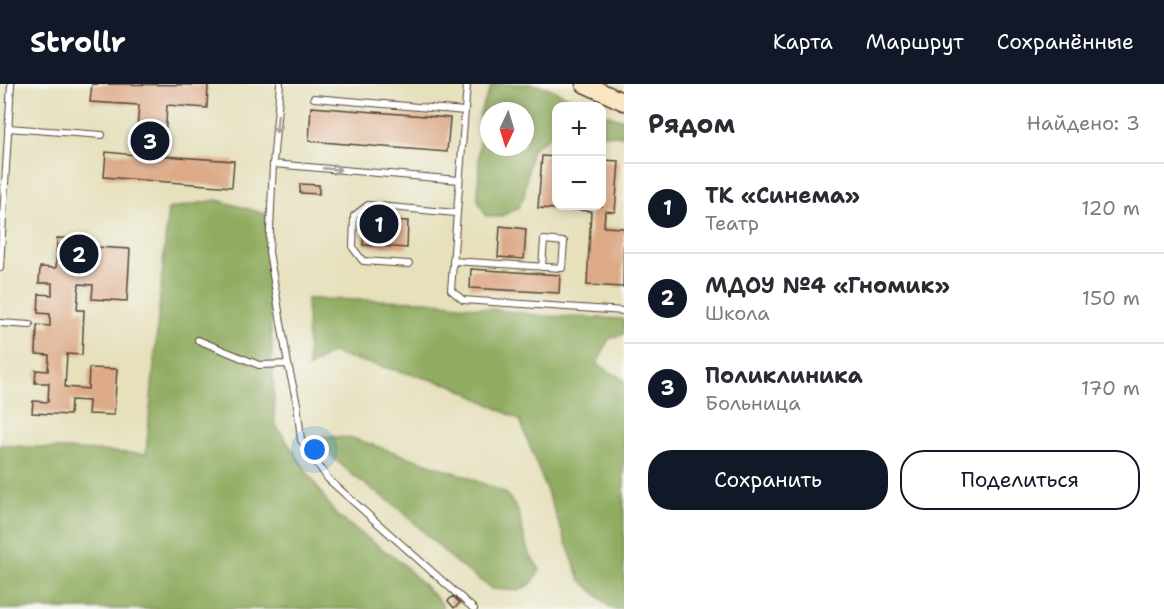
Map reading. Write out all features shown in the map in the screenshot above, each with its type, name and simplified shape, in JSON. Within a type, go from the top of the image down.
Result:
[{"type":"street","points":[[584,84],[624,102]]},
{"type":"lane","points":[[0,268],[11,84]]},
{"type":"lane","points":[[280,84],[269,252],[297,404],[301,440],[328,478],[474,609]]},
{"type":"lane","points":[[467,84],[451,290],[463,300],[624,311]]},
{"type":"lane","points":[[314,98],[465,111]]},
{"type":"lane","points":[[8,128],[102,135]]},
{"type":"lane","points":[[273,165],[459,180]]},
{"type":"lane","points":[[409,264],[363,261],[352,248],[354,216],[368,205],[456,213]]},
{"type":"lane","points":[[453,261],[542,267],[562,268],[564,242],[544,240],[542,267]]},
{"type":"lane","points":[[0,323],[30,325]]},
{"type":"lane","points":[[198,340],[259,365],[288,364]]},
{"type":"green space","points":[[492,84],[532,84],[549,88],[579,102],[552,102],[552,136],[534,148],[534,102],[485,102]]},
{"type":"green space","points":[[480,113],[480,156],[530,156],[524,196],[518,208],[499,217],[486,216],[478,200]]},
{"type":"green space","points":[[606,114],[624,120],[624,136],[606,134]]},
{"type":"green space","points":[[217,200],[266,214],[275,424],[336,515],[403,564],[442,604],[442,609],[0,609],[0,445],[146,454],[168,209]]},
{"type":"green space","points":[[307,299],[427,301],[544,316],[624,319],[624,334],[609,339],[597,364],[624,380],[624,609],[612,609],[580,579],[520,420],[452,385],[330,353],[308,368]]},
{"type":"green space","points":[[322,436],[352,438],[462,475],[506,493],[518,511],[528,552],[540,570],[532,583],[518,591],[492,589],[454,561],[401,510],[354,476],[320,446]]},
{"type":"building","points":[[92,84],[208,85],[207,108],[167,105],[164,156],[234,161],[232,187],[104,177],[106,152],[135,155],[139,105],[90,102]]},
{"type":"building","points":[[311,107],[450,118],[447,152],[309,141]]},
{"type":"building","points":[[542,156],[552,157],[552,209],[538,208]]},
{"type":"building","points":[[606,160],[619,161],[615,212],[605,211],[604,227],[624,228],[623,287],[587,285],[591,211],[573,210],[606,210]]},
{"type":"building","points":[[300,184],[319,185],[319,194],[300,193]]},
{"type":"building","points":[[365,219],[408,221],[407,248],[363,245]]},
{"type":"building","points":[[500,226],[526,229],[524,259],[498,257]]},
{"type":"building","points":[[57,238],[83,239],[81,265],[94,266],[95,247],[130,249],[127,301],[92,299],[93,285],[79,284],[77,310],[84,310],[82,355],[67,354],[65,387],[88,389],[89,368],[117,369],[114,415],[88,414],[89,401],[71,400],[70,415],[32,413],[33,401],[48,402],[49,383],[35,383],[36,370],[48,371],[49,355],[36,354],[37,325],[50,326],[50,314],[38,313],[39,294],[52,295],[52,283],[39,283],[40,267],[56,268]]},
{"type":"building","points":[[471,269],[560,275],[559,293],[470,288]]},
{"type":"building","points":[[453,596],[460,603],[454,608],[448,601]]},
{"type":"place","name":"Поликлиника","points":[[150,141]]},
{"type":"place","name":"ТК «Синема»","points":[[379,224]]},
{"type":"place","name":"МДОУ №4 «Гномик»","points":[[79,254]]}]
